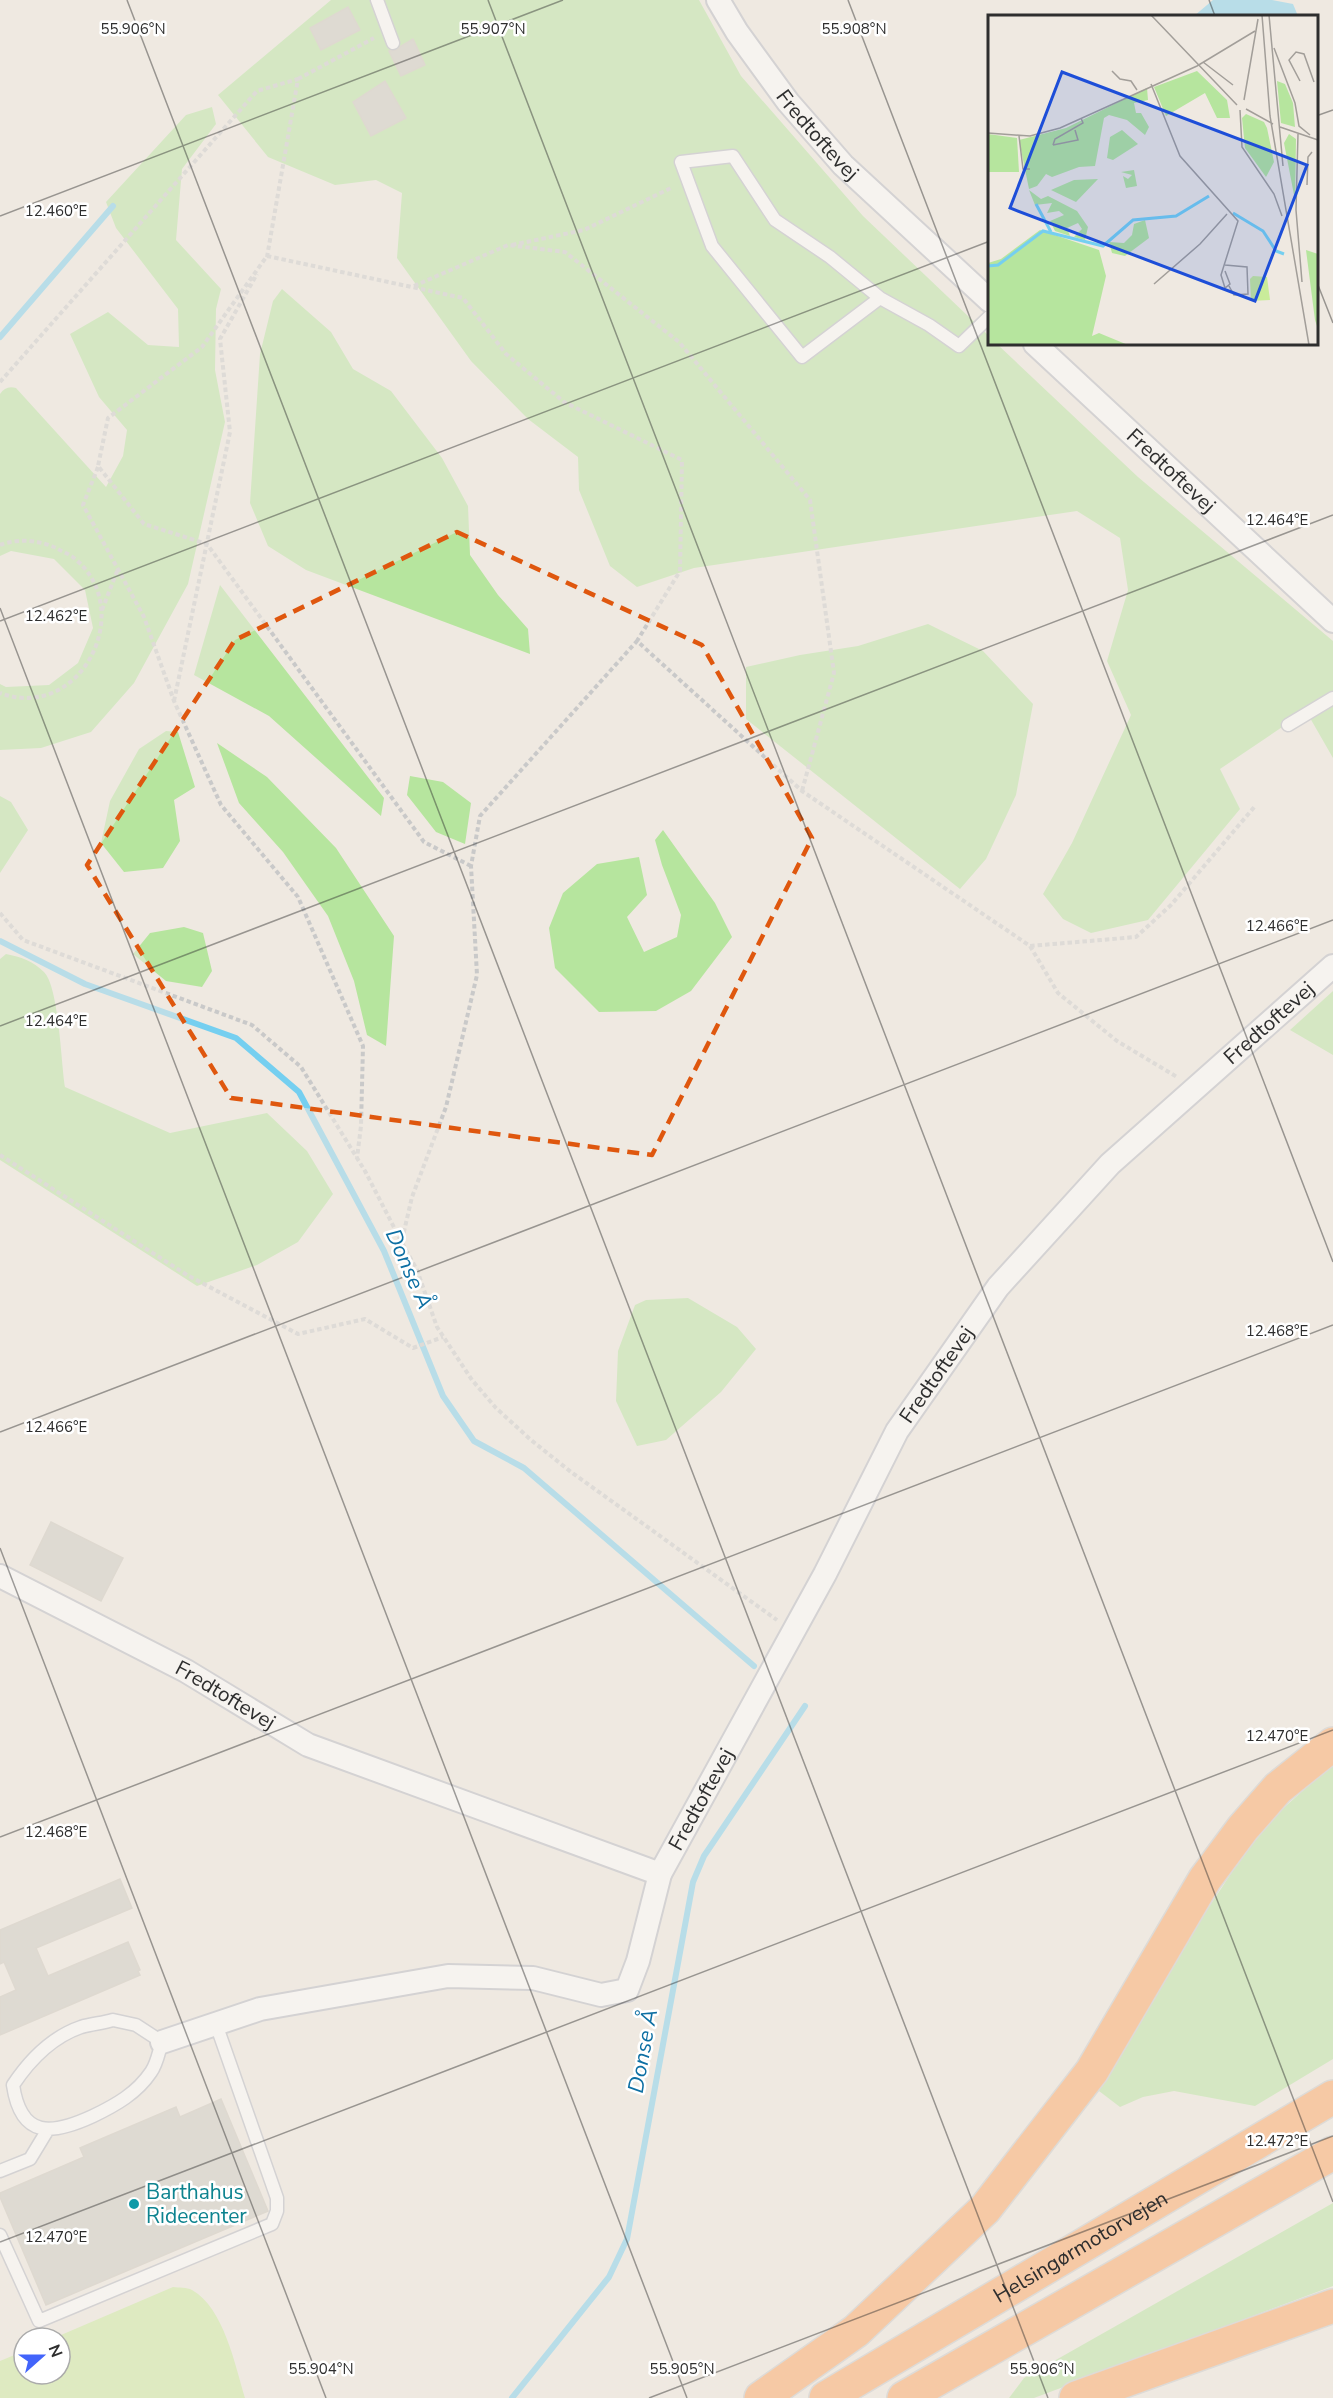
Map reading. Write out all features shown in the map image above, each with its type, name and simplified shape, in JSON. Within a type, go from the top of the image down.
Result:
[{"type":"highway","points":[[760,2398],[856,2331],[985,2209],[1092,2071],[1205,1879],[1244,1827],[1278,1788],[1333,1744]]},
{"type":"highway","name":"Helsingørmotorvejen","points":[[826,2398],[1333,2097]]},
{"type":"highway","name":"Helsingørmotorvejen","points":[[904,2398],[1333,2153]]},
{"type":"highway","points":[[1076,2398],[1333,2306]]},
{"type":"street","name":"Fredtoftevej","points":[[718,0],[737,32],[788,102],[843,165],[988,299]]},
{"type":"street","name":"Fredtoftevej","points":[[1036,345],[1333,621]]},
{"type":"street","name":"Fredtoftevej","points":[[162,2042],[260,2009],[448,1976],[533,1978],[601,1995],[627,1990],[638,1961],[660,1874],[794,1632],[897,1431],[998,1287],[1110,1164],[1333,966]]},
{"type":"street","name":"Fredtoftevej","points":[[0,1576],[186,1671],[308,1745],[660,1874]]},
{"type":"lane","points":[[377,0],[393,43]]},
{"type":"lane","points":[[880,298],[802,357],[712,246],[681,162],[733,156],[775,220],[830,257],[880,298],[929,325],[959,346],[988,318]]},
{"type":"lane","points":[[1288,725],[1333,698]]},
{"type":"lane","points":[[113,2020],[136,2025],[162,2042],[153,2070],[134,2093],[69,2127],[47,2131],[26,2120],[16,2104],[13,2085],[27,2064],[56,2040],[80,2027],[113,2020]]},
{"type":"lane","points":[[0,2235],[39,2321],[272,2224],[277,2211],[277,2198],[216,2024]]},
{"type":"lane","points":[[0,2171],[30,2159],[47,2131]]},
{"type":"path","points":[[0,382],[257,91],[298,79],[388,30]]},
{"type":"path","points":[[174,702],[230,432],[220,339],[267,256],[298,79]]},
{"type":"path","points":[[414,286],[508,245],[584,230],[688,180]]},
{"type":"path","points":[[508,245],[565,252],[679,342],[810,500],[834,673],[802,790]]},
{"type":"path","points":[[267,256],[463,298],[506,354],[564,402],[682,460],[680,570],[637,641],[480,816],[471,866],[477,975],[446,1107],[412,1197],[402,1241]]},
{"type":"path","points":[[267,256],[202,347],[108,418],[98,466],[83,505],[144,617],[174,702],[221,805],[298,897],[363,1046],[361,1126],[357,1158]]},
{"type":"path","points":[[98,466],[144,524],[207,544],[424,842],[471,866]]},
{"type":"path","points":[[0,545],[11,540],[47,543],[74,558],[92,580],[102,610]]},
{"type":"path","points":[[0,693],[13,698],[40,697],[64,687],[82,672],[98,646],[102,610],[118,569]]},
{"type":"path","points":[[637,641],[802,790],[1030,946],[1058,993],[1117,1041],[1195,1088]]},
{"type":"path","points":[[1030,946],[1136,937],[1171,905],[1256,805]]},
{"type":"path","points":[[0,913],[23,940],[252,1025],[301,1067],[357,1158],[402,1241],[417,1270],[436,1327],[472,1380],[496,1408],[571,1472],[794,1632]]},
{"type":"path","points":[[0,1155],[187,1275],[298,1334],[365,1318],[413,1348],[443,1337]]},
{"type":"highlighted area","points":[[457,532],[702,645],[812,838],[652,1155],[231,1098],[87,865],[235,640]]},
{"type":"green space","points":[[331,0],[699,0],[741,76],[863,216],[988,335],[988,345],[998,345],[1138,477],[1333,641],[1333,758],[1306,711],[1220,769],[1240,809],[1148,920],[1091,933],[1063,919],[1043,894],[1072,843],[1131,715],[1107,661],[1128,590],[1120,538],[1077,511],[694,568],[637,587],[610,566],[579,490],[578,457],[528,419],[471,361],[397,258],[402,193],[376,180],[335,185],[268,157],[218,95]]},
{"type":"green space","points":[[212,107],[216,124],[182,169],[176,240],[221,289],[216,309],[215,370],[225,422],[188,584],[134,683],[91,732],[41,748],[0,750],[0,684],[6,687],[49,685],[78,663],[93,628],[85,590],[54,559],[11,551],[0,556],[0,394],[7,388],[16,388],[106,487],[123,456],[127,430],[99,397],[70,334],[108,312],[148,345],[179,347],[178,309],[116,228],[106,202],[186,115]]},
{"type":"green space","points":[[282,289],[331,332],[353,369],[391,391],[442,458],[468,506],[470,555],[498,595],[528,629],[530,654],[306,570],[268,546],[250,503],[260,354],[273,301]]},
{"type":"green space","points":[[220,585],[384,798],[381,816],[269,716],[194,675]]},
{"type":"green space","points":[[928,624],[983,651],[1033,704],[1016,795],[986,859],[960,889],[746,719],[746,667],[800,655],[858,646]]},
{"type":"green space","points":[[166,731],[178,732],[195,787],[174,800],[180,841],[163,868],[124,872],[101,843],[110,801],[139,749]]},
{"type":"green space","points":[[217,743],[267,777],[336,848],[394,936],[386,1046],[367,1035],[354,981],[328,916],[283,852],[239,803]]},
{"type":"green space","points":[[410,776],[443,782],[471,803],[465,844],[436,832],[407,795]]},
{"type":"green space","points":[[0,796],[11,802],[28,830],[0,873]]},
{"type":"green space","points":[[663,830],[715,903],[732,937],[691,991],[656,1011],[599,1012],[555,968],[549,928],[563,893],[597,864],[639,857],[647,895],[627,917],[644,952],[677,937],[681,915],[655,840]]},
{"type":"green space","points":[[184,927],[203,933],[212,971],[202,987],[166,981],[133,954],[150,933]]},
{"type":"green space","points":[[6,954],[31,962],[44,972],[49,980],[59,1026],[65,1087],[170,1133],[267,1113],[307,1151],[333,1194],[298,1242],[257,1265],[197,1286],[0,1160],[0,959]]},
{"type":"green space","points":[[1333,991],[1333,1055],[1290,1030]]},
{"type":"green space","points":[[688,1298],[737,1327],[756,1349],[721,1392],[666,1440],[637,1446],[616,1401],[618,1351],[635,1305],[646,1300]]},
{"type":"green space","points":[[1333,1764],[1333,2059],[1255,2106],[1174,2091],[1143,2097],[1120,2107],[1099,2091],[1103,2077],[1197,1925],[1242,1857],[1279,1812]]},
{"type":"green space","points":[[1333,2203],[1333,2286],[1034,2398],[1009,2398],[1024,2378]]},
{"type":"green space","points":[[173,2287],[192,2290],[203,2298],[220,2323],[227,2338],[245,2398],[0,2398],[0,2361],[12,2356],[12,2386],[72,2386],[72,2330]]},
{"type":"water","points":[[1213,0],[1272,0],[1293,4],[1298,15],[1195,15]]},
{"type":"building","points":[[348,7],[360,30],[321,50],[310,28]]},
{"type":"building","points":[[413,39],[425,65],[401,76],[389,51],[396,50]]},
{"type":"building","points":[[385,81],[406,118],[371,136],[353,102]]},
{"type":"building","points":[[51,1522],[123,1558],[101,1601],[30,1565]]},
{"type":"building","points":[[120,1879],[132,1908],[36,1948],[48,1976],[128,1942],[140,1975],[0,2035],[0,1997],[16,1990],[4,1962],[0,1964],[0,1930]]},
{"type":"building","name":"Barthahus Ridecenter","points":[[221,2099],[268,2211],[46,2305],[0,2193],[84,2157],[80,2148],[176,2107],[180,2117]]},
{"type":"waterway","points":[[0,337],[113,206]]},
{"type":"waterway","name":"Donse Å","points":[[0,941],[85,984],[236,1038],[299,1092],[384,1251],[443,1396],[474,1441],[524,1468],[754,1666]]},
{"type":"waterway","name":"Donse Å","points":[[512,2398],[609,2277],[627,2239],[693,1882],[704,1856],[805,1706]]},
{"type":"place","name":"Barthahus Ridecenter","points":[[134,2204]]}]
